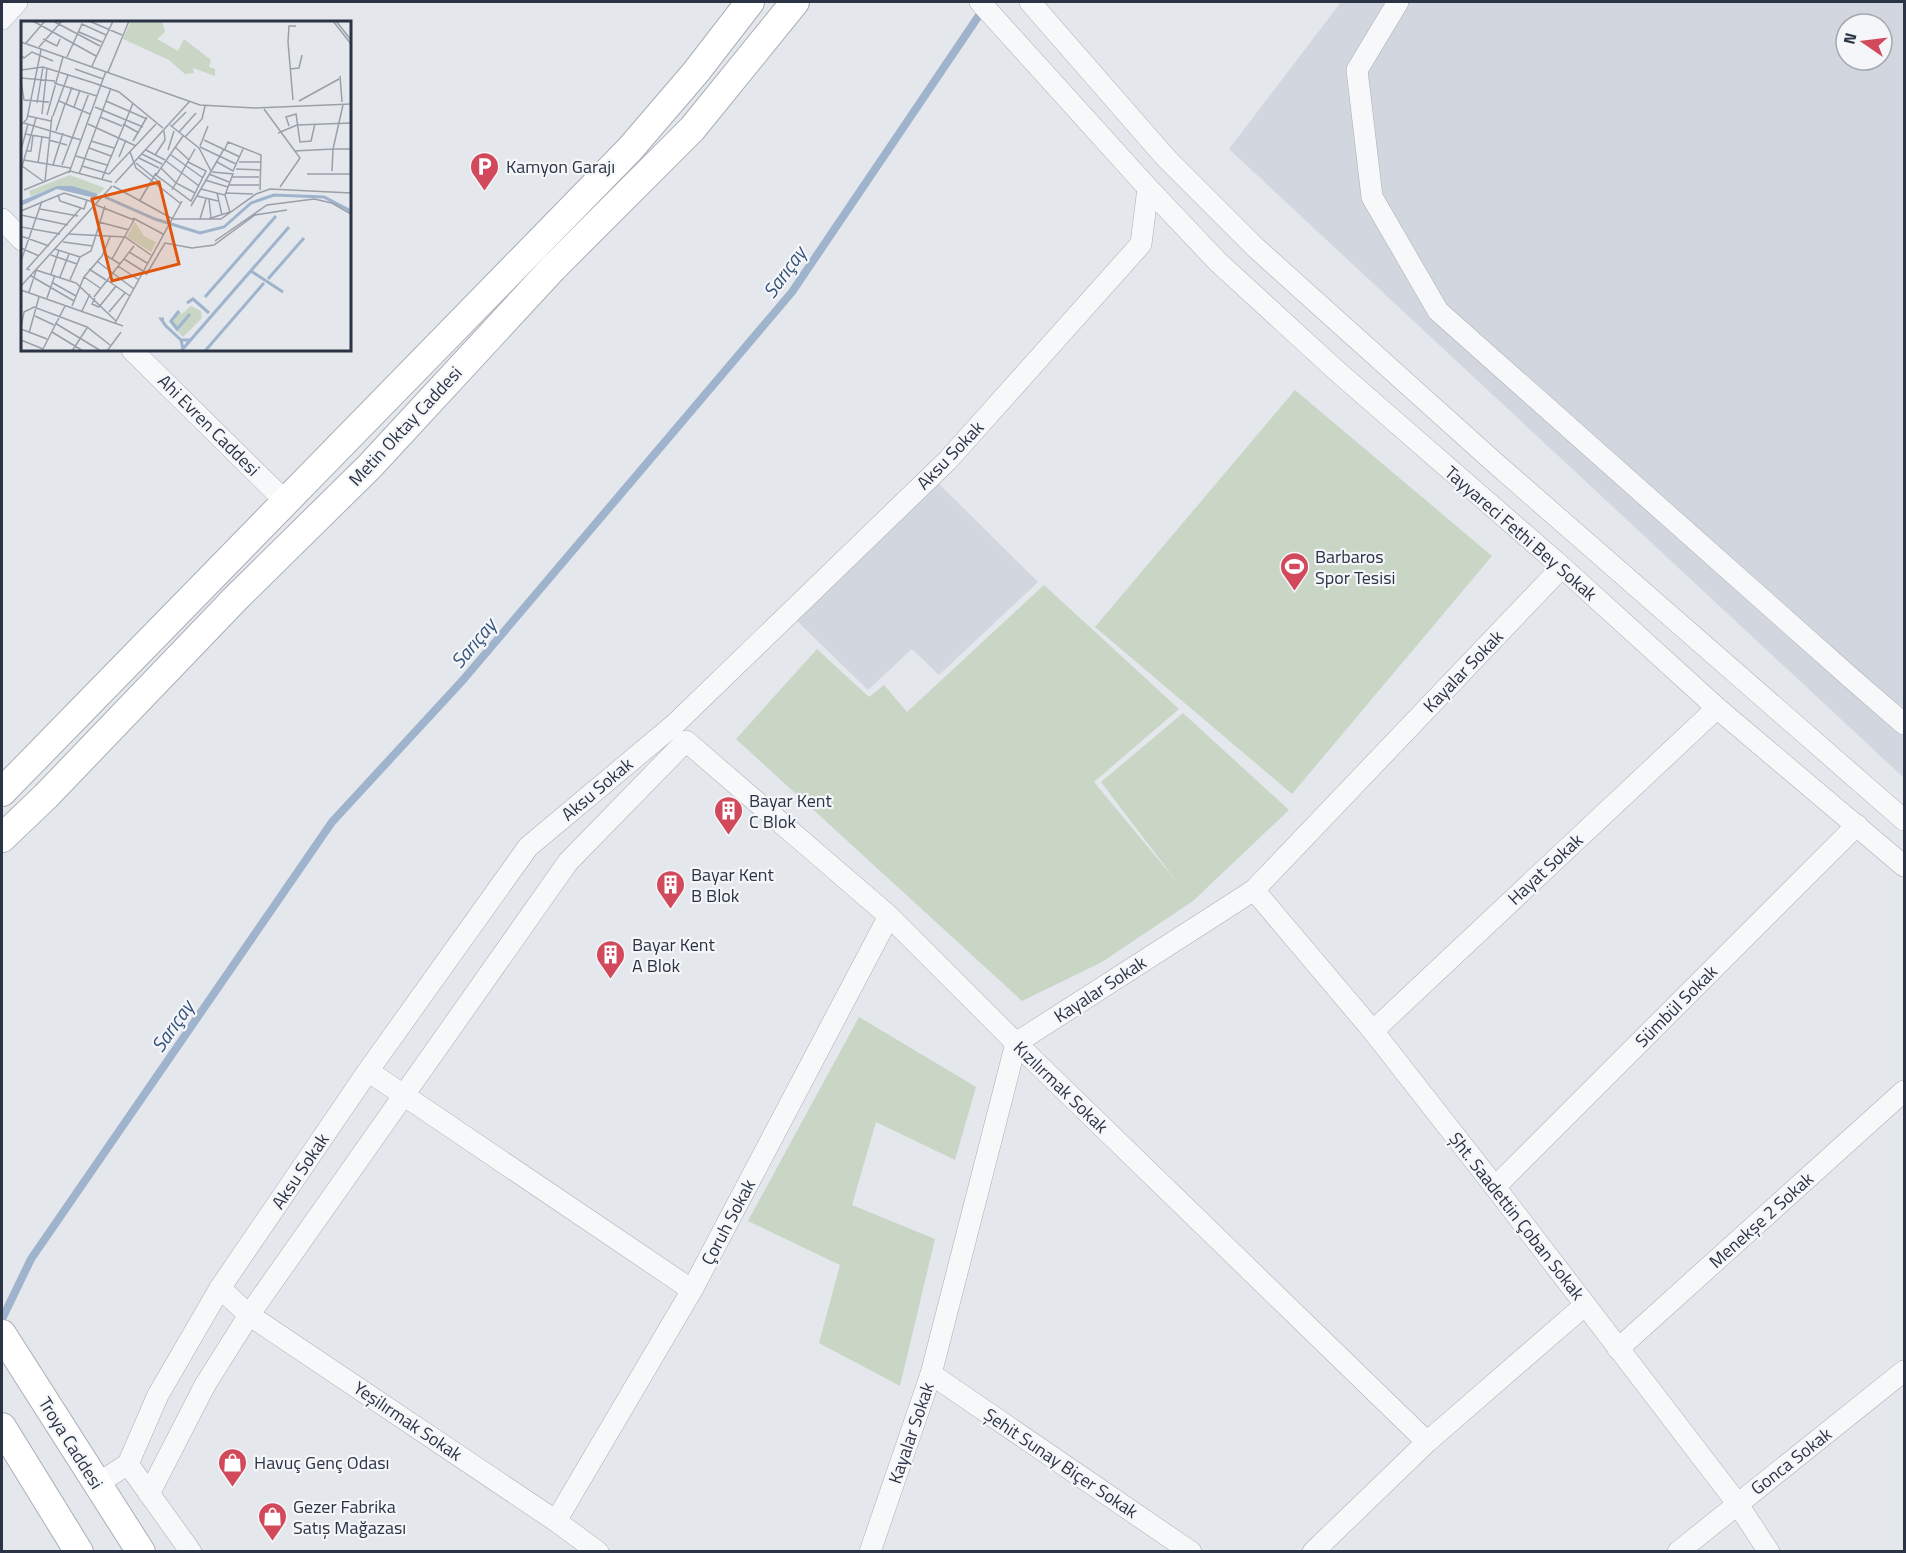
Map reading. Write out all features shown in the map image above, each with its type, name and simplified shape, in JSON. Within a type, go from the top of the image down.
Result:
[{"type":"main road","name":"Metin Oktay Caddesi","points":[[2,792],[630,149],[696,72],[750,2]]},
{"type":"main road","name":"Metin Oktay Caddesi","points":[[2,838],[46,796],[236,598],[370,466],[553,268],[692,129],[795,2]]},
{"type":"main road","name":"Troya Caddesi","points":[[2,1334],[141,1551]]},
{"type":"main road","points":[[2,1427],[61,1521],[76,1550]]},
{"type":"street","points":[[2,19],[17,2]]},
{"type":"street","name":"Tayyareci Fethi Bey Sokak","points":[[980,2],[1218,262],[1338,372],[1562,567],[1717,708],[1905,866]]},
{"type":"street","name":"Tayyareci Fethi Bey Sokak","points":[[1030,2],[1166,158],[1256,248],[1494,462],[1905,820]]},
{"type":"street","points":[[1398,2],[1357,70],[1372,197],[1438,310],[1905,724]]},
{"type":"street","name":"Aksu Sokak","points":[[128,1464],[158,1395],[220,1288],[368,1071],[528,847],[675,724],[948,460],[1141,244],[1148,188]]},
{"type":"street","points":[[2,219],[21,239]]},
{"type":"street","name":"Ahi Evren Caddesi","points":[[133,351],[285,501]]},
{"type":"street","name":"Kayalar Sokak","points":[[870,1551],[931,1374],[1016,1043],[1254,890],[1562,567]]},
{"type":"street","name":"Hayat Sokak","points":[[1373,1031],[1717,708]]},
{"type":"street","name":"Aksu Sokak","points":[[149,1494],[205,1385],[249,1316],[568,862],[686,741]]},
{"type":"street","name":"Kızılırmak Sokak","points":[[686,741],[889,916],[1016,1043],[1427,1442]]},
{"type":"street","name":"Sümbül Sokak","points":[[1496,1187],[1857,825]]},
{"type":"street","name":"Şht. Saadettin Çoban Sokak","points":[[1254,890],[1373,1031],[1496,1187],[1737,1503],[1769,1551]]},
{"type":"street","name":"Çoruh Sokak","points":[[556,1521],[692,1290],[889,916]]},
{"type":"street","points":[[368,1071],[692,1290]]},
{"type":"street","name":"Menekşe 2 Sokak","points":[[1618,1349],[1905,1090]]},
{"type":"street","name":"Yeşilırmak Sokak","points":[[220,1288],[249,1316],[598,1551]]},
{"type":"street","points":[[1313,1551],[1427,1442],[1585,1305]]},
{"type":"street","name":"Gonca Sokak","points":[[1678,1551],[1905,1371]]},
{"type":"street","name":"Şehit Sunay Biçer Sokak","points":[[931,1374],[1191,1551]]},
{"type":"street","points":[[97,1484],[128,1464],[191,1551]]},
{"type":"shaded area","points":[[1341,2],[1904,2],[1904,778],[1229,149]]},
{"type":"shaded area","points":[[933,478],[1038,582],[939,675],[912,649],[868,690],[794,618]]},
{"type":"green space","name":"Barbaros Spor Tesisi","points":[[1295,390],[1492,556],[1292,794],[1095,627]]},
{"type":"green space","points":[[1044,585],[1179,709],[1094,782],[1177,882],[1101,782],[1183,713],[1289,810],[1193,901],[1102,962],[1022,1001],[736,739],[817,649],[869,697],[884,685],[907,712]]},
{"type":"green space","points":[[859,1017],[976,1087],[955,1160],[876,1122],[852,1205],[935,1239],[900,1386],[819,1343],[840,1265],[748,1221]]},
{"type":"waterway","name":"Sarıçay","points":[[2,1319],[31,1259],[332,822],[463,680],[792,292],[984,8]]},
{"type":"place","name":"Kamyon Garajı","points":[[485,192]]},
{"type":"place","name":"Barbaros Spor Tesisi","points":[[1294,592]]},
{"type":"place","name":"Bayar Kent C Blok","points":[[728,836]]},
{"type":"place","name":"Bayar Kent B Blok","points":[[670,910]]},
{"type":"place","name":"Bayar Kent A Blok","points":[[611,980]]},
{"type":"place","name":"Havuç Genç Odası","points":[[233,1488]]},
{"type":"place","name":"Gezer Fabrika Satış Mağazası","points":[[272,1542]]}]
